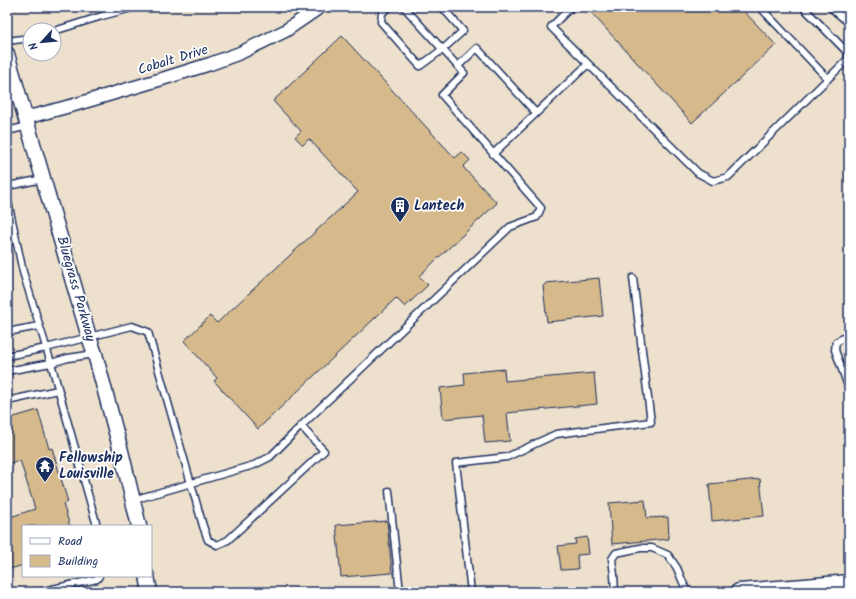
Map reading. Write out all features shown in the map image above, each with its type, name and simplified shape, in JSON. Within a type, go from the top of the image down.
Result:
[{"type":"main road","points":[[739,592],[797,590],[849,582]]},
{"type":"street","name":"Cobalt Drive","points":[[27,122],[74,105],[210,64],[240,53],[285,31],[320,7]]},
{"type":"street","name":"Bluegrass Parkway","points":[[7,54],[95,354],[121,451],[138,525]]},
{"type":"street","points":[[147,577],[150,592]]},
{"type":"lane","points":[[62,28],[134,7]]},
{"type":"lane","points":[[388,7],[382,13],[381,22],[420,66],[443,49],[463,31],[442,7]]},
{"type":"lane","points":[[133,500],[254,466],[270,456],[510,227],[537,217],[541,208],[442,95],[464,73],[404,7]]},
{"type":"lane","points":[[571,7],[551,27],[698,173],[713,181],[728,177],[849,58]]},
{"type":"lane","points":[[760,7],[828,79]]},
{"type":"lane","points":[[803,7],[849,54]]},
{"type":"lane","points":[[830,7],[849,23]]},
{"type":"lane","points":[[7,41],[22,39]]},
{"type":"lane","points":[[458,66],[477,48],[536,113]]},
{"type":"lane","points":[[493,154],[588,64]]},
{"type":"lane","points":[[7,131],[27,122]]},
{"type":"lane","points":[[7,185],[43,179]]},
{"type":"lane","points":[[7,197],[23,272],[51,363],[97,525]]},
{"type":"lane","points":[[471,592],[456,463],[507,457],[556,434],[651,422],[633,278]]},
{"type":"lane","points":[[7,332],[39,326]]},
{"type":"lane","points":[[7,356],[46,348],[132,326],[148,332],[203,526],[208,540],[217,545],[228,540],[324,451],[301,426]]},
{"type":"lane","points":[[849,335],[836,342],[836,350],[849,389]]},
{"type":"lane","points":[[7,371],[95,354]]},
{"type":"lane","points":[[7,401],[58,390]]},
{"type":"lane","points":[[389,491],[400,592]]},
{"type":"lane","points":[[615,592],[612,559],[616,553],[640,548],[652,548],[668,555],[677,568],[687,592]]},
{"type":"lane","points":[[39,592],[97,579],[98,577]]},
{"type":"shaded area","points":[[7,7],[849,7],[849,592],[7,592]]},
{"type":"building","points":[[586,7],[740,7],[776,45],[692,123]]},
{"type":"building","name":"Lantech","points":[[342,36],[455,158],[462,152],[470,160],[463,167],[497,203],[419,276],[428,285],[405,307],[396,298],[258,429],[214,381],[217,378],[184,341],[210,316],[217,323],[358,192],[309,139],[303,145],[295,137],[301,131],[273,101]]},
{"type":"building","points":[[599,278],[603,316],[547,322],[543,286],[546,283]]},
{"type":"building","points":[[504,369],[505,381],[594,373],[597,404],[507,413],[510,441],[485,443],[482,415],[443,419],[440,388],[465,385],[464,373]]},
{"type":"building","name":"Fellowship Louisville","points":[[38,410],[49,449],[52,448],[68,502],[63,504],[70,525],[22,525],[22,565],[7,570],[7,518],[35,509],[20,460],[7,464],[7,419]]},
{"type":"building","points":[[760,479],[764,516],[712,521],[709,484]]},
{"type":"building","points":[[645,500],[647,518],[668,517],[669,539],[612,544],[609,503]]},
{"type":"building","points":[[387,521],[392,573],[341,577],[336,525]]},
{"type":"building","points":[[587,537],[589,554],[577,555],[578,569],[561,570],[558,546],[576,544],[575,539]]},
{"type":"place","name":"Lantech","points":[[400,223]]},
{"type":"place","name":"Fellowship Louisville","points":[[45,483]]}]
